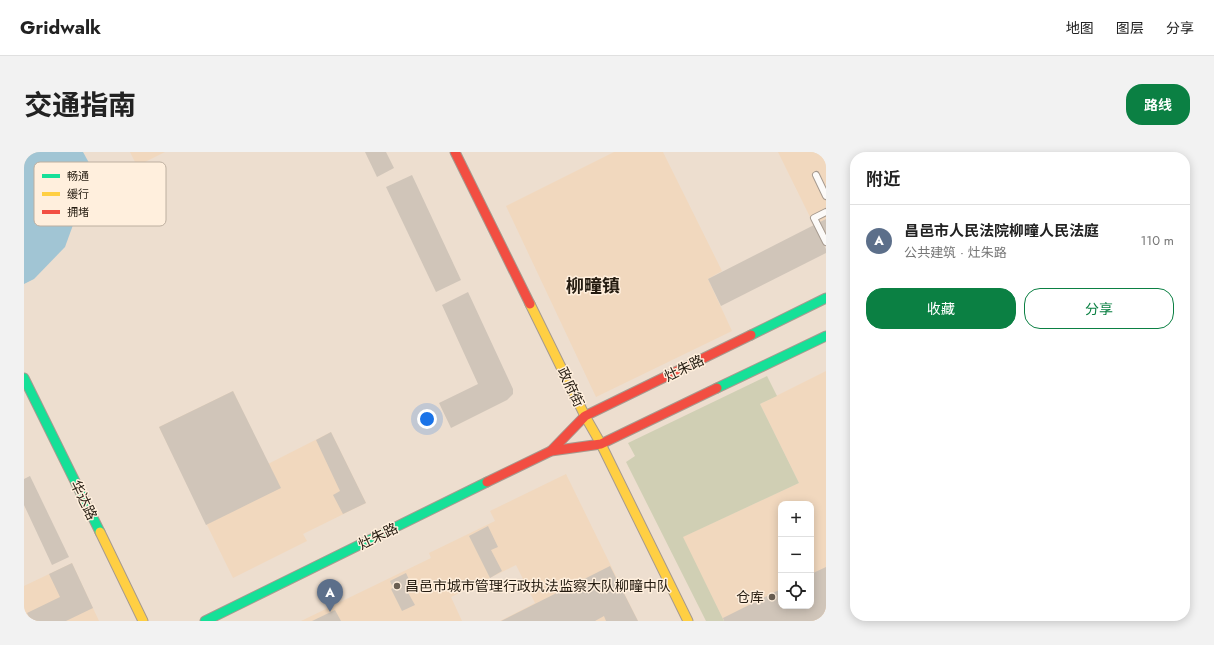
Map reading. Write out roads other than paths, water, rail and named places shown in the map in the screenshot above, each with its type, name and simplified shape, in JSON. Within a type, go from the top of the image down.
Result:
[{"type":"main road","name":"政府街","points":[[455,152],[688,621]]},
{"type":"main road","name":"灶朱路","points":[[551,451],[585,416],[826,298]]},
{"type":"main road","name":"灶朱路","points":[[205,621],[551,451],[601,444],[826,336]]},
{"type":"main road","name":"华达路","points":[[24,378],[143,621]]},
{"type":"lane","points":[[816,175],[826,196]]},
{"type":"lane","points":[[826,212],[814,218],[826,242]]},
{"type":"water","points":[[24,152],[83,152],[89,162],[34,162],[34,226],[73,226],[65,247],[34,279],[24,284]]},
{"type":"place","name":"昌邑市城市管理行政执法监察大队柳疃中队","points":[[397,586]]},
{"type":"place","name":"仓库","points":[[772,597]]},
{"type":"place","name":"昌邑市人民法院柳疃人民法庭","points":[[330,612]]},
{"type":"district","name":"柳疃镇","points":[[593,286]]}]
